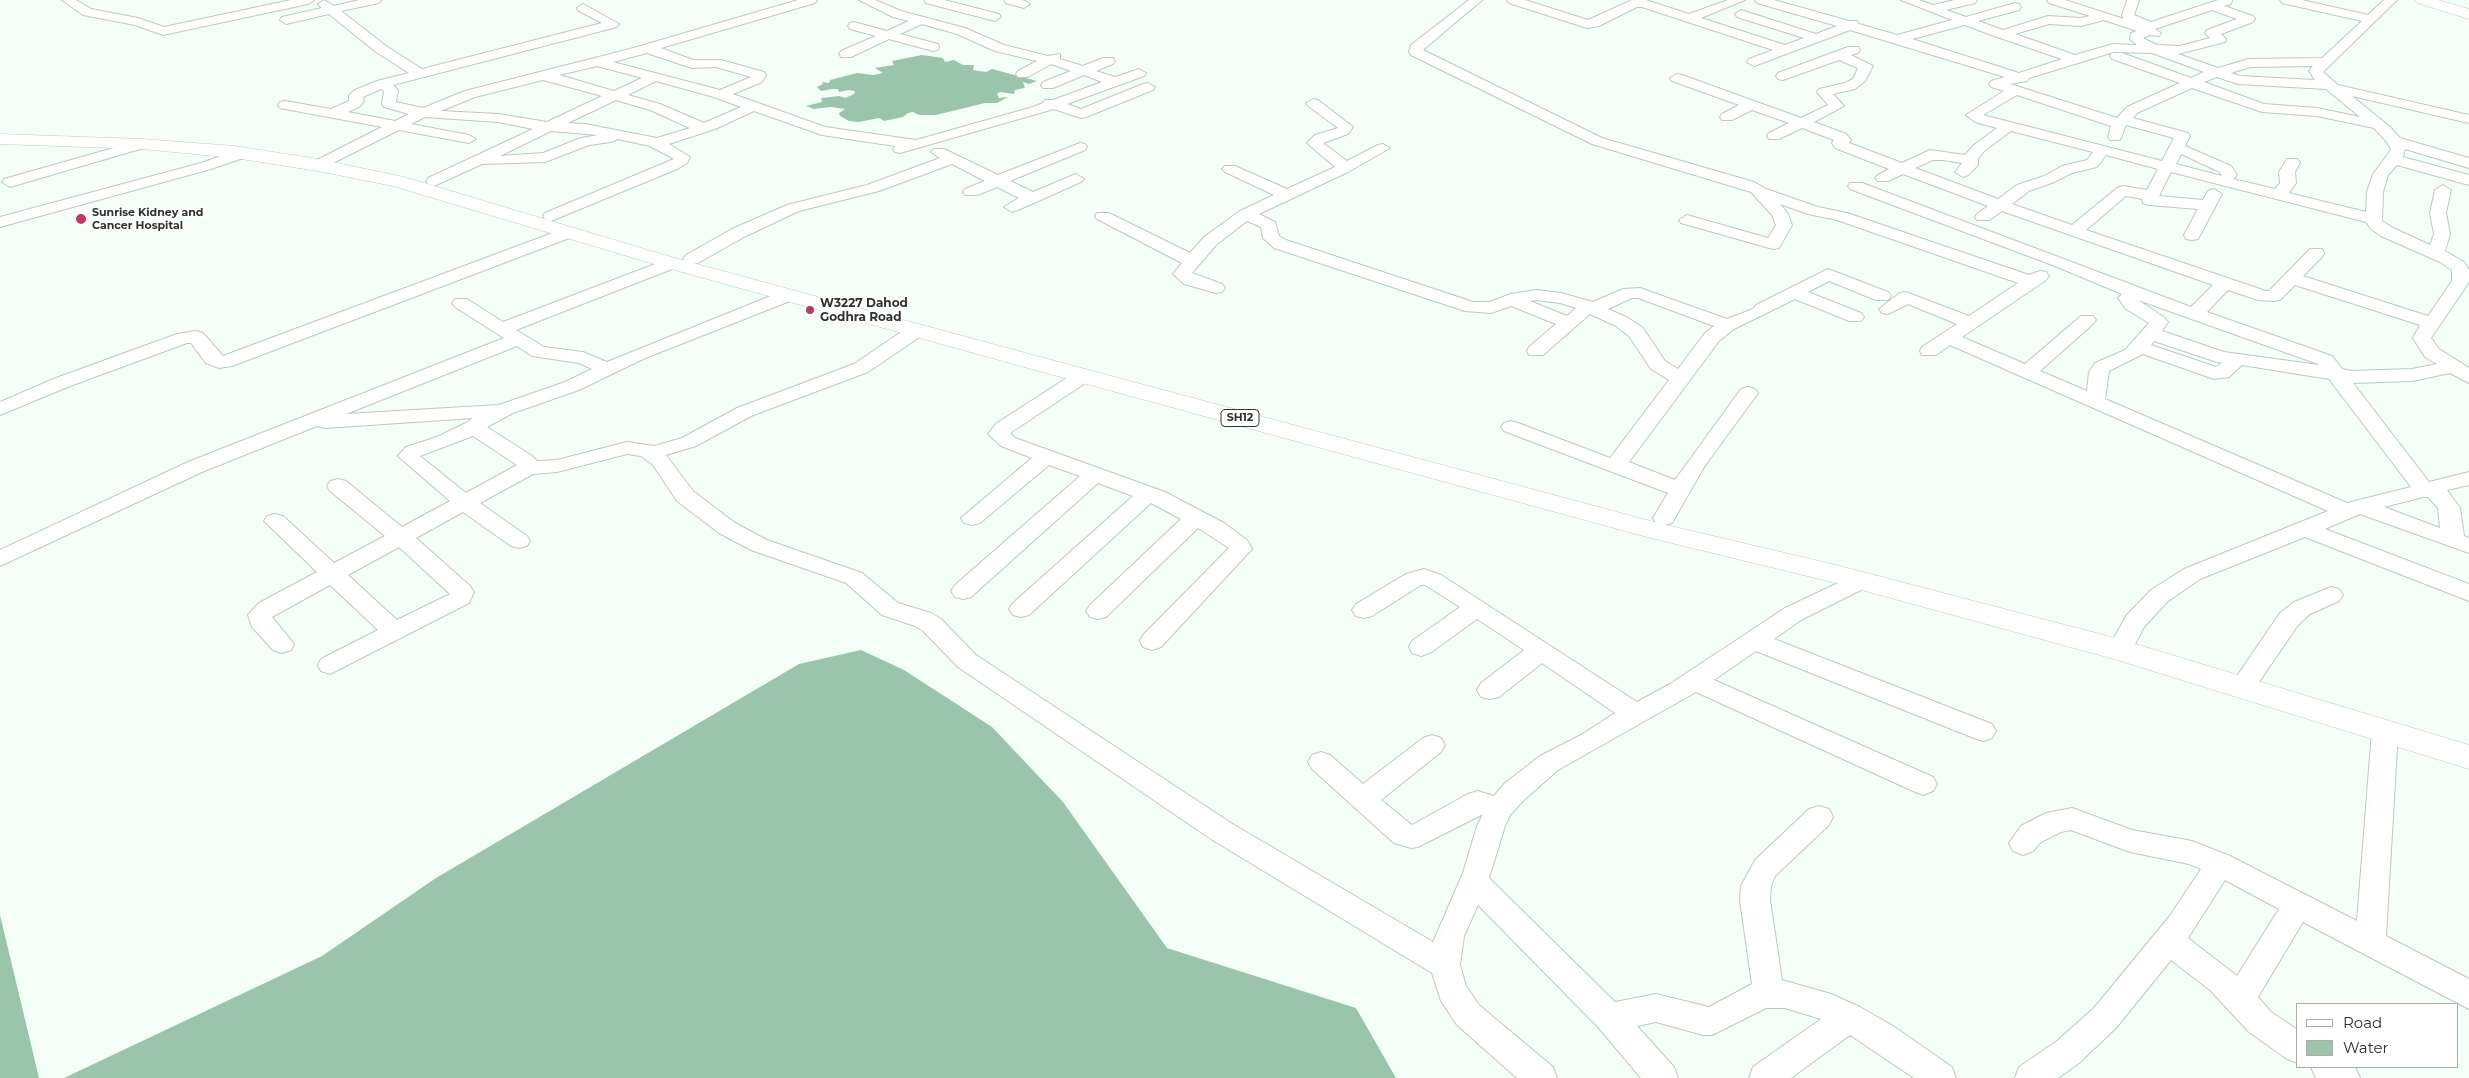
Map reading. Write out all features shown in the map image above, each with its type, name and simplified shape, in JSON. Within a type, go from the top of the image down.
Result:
[{"type":"main road","points":[[2422,0],[2469,13]]},
{"type":"main road","points":[[2426,0],[2469,13]]},
{"type":"main road","points":[[0,133],[141,138],[244,146],[434,181],[559,224]]},
{"type":"main road","name":"SH12","points":[[0,140],[142,144],[324,162],[559,224],[789,295],[1083,376],[1648,528],[1861,581],[2119,650],[2469,757]]},
{"type":"main road","points":[[681,261],[2125,640],[2469,742]]},
{"type":"street","points":[[68,0],[87,12],[138,22],[178,35],[206,36]]},
{"type":"street","points":[[163,31],[308,0]]},
{"type":"street","points":[[319,0],[344,21],[420,74]]},
{"type":"street","points":[[276,29],[332,10],[375,0]]},
{"type":"street","points":[[324,162],[422,113],[470,94],[647,48],[811,0]]},
{"type":"street","points":[[865,0],[892,12],[961,31],[995,46],[1050,60],[1116,82]]},
{"type":"street","points":[[930,0],[995,17]]},
{"type":"street","points":[[846,54],[963,0]]},
{"type":"street","points":[[1010,0],[1024,4]]},
{"type":"street","points":[[1476,0],[1440,31],[1416,48],[1416,52],[1596,141],[1740,181],[1760,192],[1814,211],[1842,216],[2032,282]]},
{"type":"street","points":[[1513,0],[1586,24],[1595,23],[1638,3],[1786,50]]},
{"type":"street","points":[[1690,18],[1739,0]]},
{"type":"street","points":[[1907,0],[2076,60]]},
{"type":"street","points":[[1932,10],[1971,0]]},
{"type":"street","points":[[1994,0],[2051,20]]},
{"type":"street","points":[[2132,0],[2128,16],[2145,30]]},
{"type":"street","points":[[2230,0],[2145,30],[2135,37],[2158,51],[2245,82],[2331,86],[2469,119]]},
{"type":"street","points":[[2286,0],[2370,19]]},
{"type":"street","points":[[2391,0],[2316,71],[2317,75],[2380,126],[2394,141],[2398,150],[2381,174],[2375,192],[2374,219],[2377,226],[2441,255],[2458,266],[2462,272],[2461,281],[2423,333],[2424,343],[2432,353],[2461,372]]},
{"type":"street","points":[[1769,1],[1892,38],[2017,84],[2045,85]]},
{"type":"street","points":[[2058,2],[2099,18],[2196,46]]},
{"type":"street","points":[[2181,2],[2208,7],[2249,19],[2211,33],[2220,39],[2175,51],[2117,47],[2076,60],[2017,84],[1974,115],[2105,151],[2226,180],[2374,219]]},
{"type":"street","points":[[1808,14],[1828,7]]},
{"type":"street","points":[[1783,76],[1892,38],[2015,7]]},
{"type":"street","points":[[333,114],[357,101],[386,91],[420,74],[613,24],[582,8]]},
{"type":"street","points":[[1741,14],[1816,38]]},
{"type":"street","points":[[1984,16],[2038,22]]},
{"type":"street","points":[[2002,34],[2038,22],[2051,20],[2073,22],[2099,18]]},
{"type":"street","points":[[1754,62],[1864,19]]},
{"type":"street","points":[[327,25],[344,21]]},
{"type":"street","points":[[854,26],[933,47]]},
{"type":"street","points":[[640,36],[679,27],[696,34]]},
{"type":"street","points":[[523,32],[580,65]]},
{"type":"street","points":[[996,62],[1039,41]]},
{"type":"street","points":[[647,48],[692,64],[716,63],[759,75],[757,79],[694,104],[672,115]]},
{"type":"street","points":[[1023,74],[1070,50]]},
{"type":"street","points":[[2103,51],[2262,108],[2317,112],[2380,126]]},
{"type":"street","points":[[1774,136],[1837,106],[1824,92],[1850,86],[1858,81],[1866,66],[1839,55]]},
{"type":"street","points":[[492,56],[525,79]]},
{"type":"street","points":[[596,61],[718,94],[832,134],[916,143],[1032,198]]},
{"type":"street","points":[[1048,85],[1108,61]]},
{"type":"street","points":[[1983,217],[2023,188],[2049,179],[2067,169],[2092,164],[2105,151],[2124,119],[2192,82],[2249,63],[2324,62]]},
{"type":"street","points":[[441,69],[470,94]]},
{"type":"street","points":[[580,86],[623,69]]},
{"type":"street","points":[[878,156],[916,143],[1056,105],[1139,73]]},
{"type":"street","points":[[542,75],[655,107],[703,128]]},
{"type":"street","points":[[434,181],[655,77]]},
{"type":"street","points":[[1678,78],[1844,139],[1839,143],[1840,145],[1946,185],[2074,232],[2224,283],[2270,296],[2274,296],[2316,253]]},
{"type":"street","points":[[2017,84],[2050,114]]},
{"type":"street","points":[[1040,99],[1081,114],[1148,87]]},
{"type":"street","points":[[489,88],[500,102],[507,119]]},
{"type":"street","points":[[0,409],[63,382],[184,338],[196,337],[213,359],[225,362],[559,224],[682,160],[680,155],[657,142],[635,137],[585,128],[548,127],[507,119],[422,113],[389,104],[386,91]]},
{"type":"street","points":[[2032,132],[2071,93]]},
{"type":"street","points":[[1313,103],[1346,127],[1343,131],[1320,138],[1314,143],[1341,163],[1343,169]]},
{"type":"street","points":[[285,105],[469,139]]},
{"type":"street","points":[[1727,117],[1752,105]]},
{"type":"street","points":[[657,142],[703,128],[754,106]]},
{"type":"street","points":[[2113,106],[2124,119]]},
{"type":"street","points":[[2050,114],[2066,107],[2124,119],[2180,134],[2183,136],[2149,200],[2208,206]]},
{"type":"street","points":[[1946,185],[1968,167],[1978,148],[2009,126]]},
{"type":"street","points":[[476,162],[545,157],[591,140],[635,137]]},
{"type":"street","points":[[2394,141],[2469,163]]},
{"type":"street","points":[[10,182],[142,144]]},
{"type":"street","points":[[970,192],[1080,147]]},
{"type":"street","points":[[1216,288],[1184,278],[1182,274],[1210,241],[1246,214],[1343,169],[1383,148]]},
{"type":"street","points":[[2177,148],[2226,169],[2226,180],[2208,206],[2192,235]]},
{"type":"street","points":[[0,222],[206,166],[244,153]]},
{"type":"street","points":[[1842,216],[1871,196],[1901,168],[1934,154],[1970,160]]},
{"type":"street","points":[[501,329],[681,261],[793,208],[872,188],[953,159]]},
{"type":"street","points":[[2393,159],[2469,180]]},
{"type":"street","points":[[2280,194],[2288,183],[2287,172],[2292,162]]},
{"type":"street","points":[[1230,169],[1287,195]]},
{"type":"street","points":[[1012,207],[1076,179]]},
{"type":"street","points":[[1856,186],[1871,196],[1931,214],[2061,262],[2132,292],[2194,315],[2319,357],[2329,363],[2429,490],[2443,498],[2465,544]]},
{"type":"street","points":[[2441,255],[2442,234],[2438,213],[2443,190]]},
{"type":"street","points":[[2074,232],[2122,191],[2150,196]]},
{"type":"street","points":[[1687,220],[1773,244],[1784,225],[1783,219],[1760,192]]},
{"type":"street","points":[[1246,214],[1269,225],[1271,238],[1280,244],[1471,307],[1492,308],[1511,300],[1536,295],[1550,295],[1590,308],[1622,322],[1636,332],[1658,364],[1681,379]]},
{"type":"street","points":[[1903,237],[1931,214]]},
{"type":"street","points":[[1103,216],[1192,261]]},
{"type":"street","points":[[2013,230],[2033,217]]},
{"type":"street","points":[[1967,259],[1994,237]]},
{"type":"street","points":[[2099,278],[2127,250]]},
{"type":"street","points":[[2441,255],[2469,254]]},
{"type":"street","points":[[1929,351],[2061,262]]},
{"type":"street","points":[[1621,466],[1618,462],[1620,458],[1712,337],[1728,325],[1828,274],[1885,302],[1906,297],[1971,323]]},
{"type":"street","points":[[2292,278],[2432,323]]},
{"type":"street","points":[[2194,315],[2224,283]]},
{"type":"street","points":[[1794,292],[1855,318]]},
{"type":"street","points":[[2132,292],[2127,298],[2128,301],[2150,334],[2237,360],[2278,364],[2338,376],[2376,378],[2461,372]]},
{"type":"street","points":[[1536,350],[1590,308],[1629,293],[1640,293],[1728,325]]},
{"type":"street","points":[[519,541],[465,503],[408,456],[413,451],[444,441],[506,409],[572,386],[607,369],[789,295]]},
{"type":"street","points":[[1511,300],[1569,323]]},
{"type":"street","points":[[461,303],[501,329],[546,354],[583,358],[607,369]]},
{"type":"street","points":[[2026,372],[2088,320]]},
{"type":"street","points":[[2095,402],[2099,372],[2102,367],[2132,354],[2150,334],[2203,327],[2213,322]]},
{"type":"street","points":[[651,453],[689,442],[752,408],[861,368],[917,330]]},
{"type":"street","points":[[1949,338],[2095,402],[2354,509],[2465,544]]},
{"type":"street","points":[[0,559],[195,468],[519,339]]},
{"type":"street","points":[[1083,376],[999,430],[998,434],[1000,437],[1148,494],[1216,528],[1239,545],[1240,549],[1152,641]]},
{"type":"street","points":[[1664,518],[1694,466],[1748,394]]},
{"type":"street","points":[[304,424],[506,409]]},
{"type":"street","points":[[475,426],[525,460],[528,463],[528,468]]},
{"type":"street","points":[[1511,427],[1610,465],[1621,466],[1680,490]]},
{"type":"street","points":[[282,644],[261,621],[260,615],[333,574],[528,468],[557,466],[628,448],[640,448],[660,460],[685,496],[727,528],[760,545],[854,578],[890,609],[927,622],[968,661],[1213,826],[1445,965]]},
{"type":"street","points":[[972,518],[1047,456]]},
{"type":"street","points":[[963,591],[1095,474]]},
{"type":"street","points":[[2125,640],[2135,622],[2159,596],[2192,574],[2354,509],[2469,478]]},
{"type":"street","points":[[330,665],[456,601],[461,597],[462,592],[401,537],[338,486]]},
{"type":"street","points":[[1021,609],[1148,494]]},
{"type":"street","points":[[1098,611],[1196,518]]},
{"type":"street","points":[[275,520],[394,632]]},
{"type":"street","points":[[2305,529],[2469,593]]},
{"type":"street","points":[[1364,610],[1414,580],[1424,577],[1477,607],[1636,714]]},
{"type":"street","points":[[1541,1078],[1468,1015],[1452,991],[1445,965],[1449,936],[1474,882],[1491,826],[1500,808],[1514,792],[1549,763],[1590,742],[1623,720],[1694,681],[1793,614],[1861,581]]},
{"type":"street","points":[[2250,676],[2289,619],[2302,608],[2332,595]]},
{"type":"street","points":[[1421,647],[1477,607]]},
{"type":"street","points":[[1753,640],[1983,731]]},
{"type":"street","points":[[1490,690],[1542,650]]},
{"type":"street","points":[[1694,681],[1923,784]]},
{"type":"street","points":[[2370,942],[2385,731]]},
{"type":"street","points":[[1362,800],[1432,745]]},
{"type":"street","points":[[1321,762],[1404,835],[1411,837],[1418,836],[1478,802],[1500,808]]},
{"type":"street","points":[[1769,994],[1756,900],[1756,886],[1765,868],[1819,817]]},
{"type":"street","points":[[2023,843],[2031,834],[2056,821],[2072,819],[2130,841],[2192,853],[2220,864],[2469,995]]},
{"type":"street","points":[[2031,1078],[2068,1052],[2105,1018],[2180,926],[2220,864]]},
{"type":"street","points":[[1474,882],[1609,1017],[1662,1078]]},
{"type":"street","points":[[2239,1000],[2298,905]]},
{"type":"street","points":[[2168,941],[2222,980],[2260,1022],[2296,1047]]},
{"type":"street","points":[[1609,1017],[1656,1008],[1703,1021],[1712,1021],[1722,1018],[1753,998],[1769,994],[1785,994],[1831,1008],[1848,1017],[1882,1036],[1940,1078]]},
{"type":"street","points":[[1766,1078],[1848,1017]]},
{"type":"street","points":[[2329,1068],[2344,1078]]},
{"type":"water","points":[[922,55],[943,58],[945,62],[954,60],[963,65],[974,65],[973,70],[986,72],[992,69],[1037,81],[1029,84],[1023,82],[1025,88],[1015,90],[1014,94],[1000,92],[997,94],[999,98],[1008,97],[997,103],[985,103],[936,115],[919,115],[913,112],[903,117],[884,121],[879,118],[859,122],[849,121],[840,116],[839,113],[845,109],[831,107],[814,109],[806,106],[822,102],[821,98],[839,96],[845,98],[854,94],[855,91],[839,92],[838,89],[832,89],[821,91],[817,87],[823,84],[822,82],[829,83],[830,80],[857,73],[873,75],[883,73],[875,68],[894,65],[892,61]]},
{"type":"water","points":[[861,650],[904,670],[992,727],[1063,802],[1167,948],[1356,1008],[1396,1078],[64,1078],[322,956],[436,878],[799,664]]},
{"type":"water","points":[[0,915],[39,1078],[0,1078]]},
{"type":"place","name":"Sunrise Kidney and Cancer Hospital","points":[[81,219]]},
{"type":"place","name":"W3227 Dahod Godhra Road","points":[[810,310]]}]
